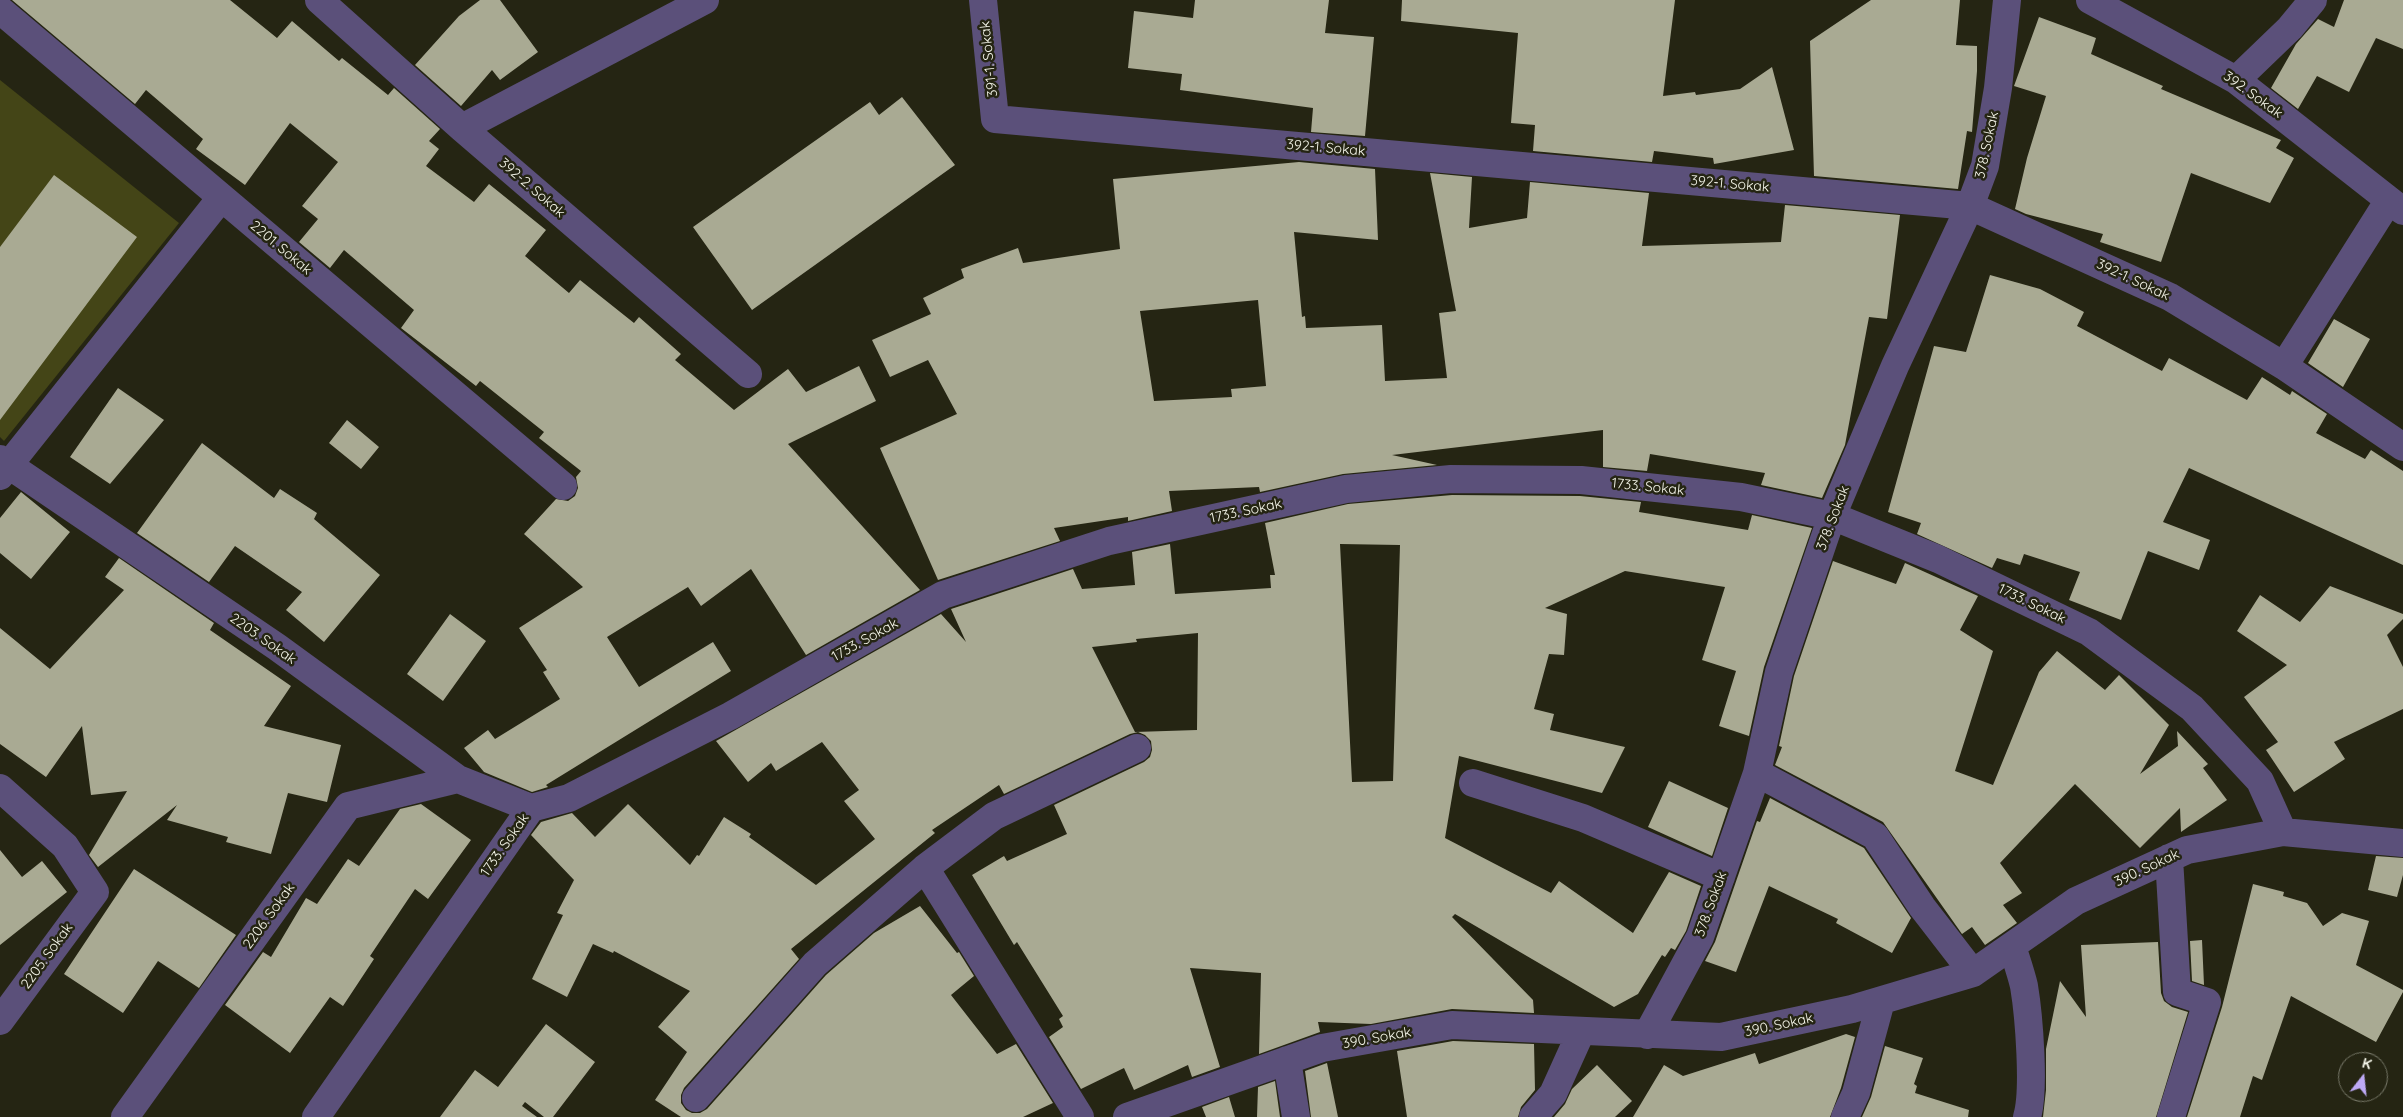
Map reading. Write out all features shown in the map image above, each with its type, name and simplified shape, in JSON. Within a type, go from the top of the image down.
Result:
[{"type":"street","name":"392-2. Sokak","points":[[319,0],[462,128],[748,374]]},
{"type":"street","points":[[462,128],[706,0]]},
{"type":"street","name":"391-1. Sokak","points":[[983,0],[995,119]]},
{"type":"street","name":"378. Sokak","points":[[1647,1035],[1700,937],[1757,773],[1779,672],[1832,516],[1895,366],[1970,206],[1987,156],[1998,88],[2007,0]]},
{"type":"street","name":"392. Sokak","points":[[2090,0],[2236,80],[2396,205]]},
{"type":"street","points":[[2236,80],[2290,28],[2313,0]]},
{"type":"street","name":"2201. Sokak","points":[[0,10],[563,486]]},
{"type":"street","name":"392-1. Sokak","points":[[995,119],[1970,206],[2170,296],[2284,366],[2403,446]]},
{"type":"street","points":[[3,467],[221,198]]},
{"type":"street","points":[[2284,366],[2396,205]]},
{"type":"street","name":"2203. Sokak","points":[[3,467],[277,647],[458,779],[531,808]]},
{"type":"street","name":"1733. Sokak","points":[[316,1117],[531,808],[569,798],[721,720],[943,595],[1109,541],[1346,489],[1451,479],[1581,480],[1741,497],[1832,516],[1938,559],[2090,632],[2192,708],[2260,781],[2282,832]]},
{"type":"street","points":[[696,1098],[815,964],[925,868],[994,816],[1137,748]]},
{"type":"street","points":[[1757,773],[1875,836],[1922,907],[1973,972]]},
{"type":"street","name":"2206. Sokak","points":[[125,1117],[348,806],[458,779]]},
{"type":"street","points":[[1473,783],[1583,818],[1721,877]]},
{"type":"street","name":"2205. Sokak","points":[[0,788],[66,846],[95,892],[0,1021]]},
{"type":"street","name":"390. Sokak","points":[[1127,1117],[1322,1048],[1452,1025],[1721,1037],[1852,1009],[1973,972],[2076,901],[2187,850],[2282,832],[2403,843]]},
{"type":"street","points":[[2169,858],[2177,992],[2207,1002],[2171,1117]]},
{"type":"street","points":[[925,868],[1080,1117]]},
{"type":"street","points":[[2012,946],[2024,986],[2031,1105],[2027,1117]]},
{"type":"street","points":[[1845,1117],[1856,1093],[1881,1001]]},
{"type":"street","points":[[1533,1117],[1553,1094],[1580,1032]]},
{"type":"street","points":[[1287,1060],[1296,1117]]},
{"type":"shaded area","points":[[0,80],[179,223],[4,441],[0,437]]},
{"type":"building","points":[[12,0],[230,0],[277,38],[292,21],[339,61],[342,58],[388,95],[394,88],[440,129],[429,141],[439,149],[426,166],[474,202],[489,184],[546,230],[525,256],[569,293],[580,280],[634,323],[639,317],[681,354],[675,360],[734,410],[788,369],[806,392],[859,366],[876,401],[788,444],[920,590],[806,655],[751,569],[701,606],[688,587],[607,637],[639,687],[713,642],[731,671],[546,785],[548,787],[532,792],[484,772],[464,748],[488,730],[495,739],[560,699],[543,672],[547,670],[519,628],[583,587],[524,534],[556,499],[568,501],[575,496],[578,488],[576,477],[581,471],[539,438],[544,432],[480,381],[476,386],[401,328],[414,310],[344,250],[330,268],[299,242],[318,219],[302,206],[338,162],[290,123],[245,185],[196,149],[203,139],[146,90],[135,104]]},
{"type":"building","points":[[480,0],[500,0],[538,52],[500,80],[492,70],[461,106],[415,65],[459,16]]},
{"type":"building","points":[[1195,0],[1329,0],[1325,33],[1374,37],[1365,136],[1311,132],[1313,108],[1180,90],[1182,74],[1128,68],[1134,11],[1193,18]]},
{"type":"building","points":[[1402,0],[1675,0],[1663,96],[1695,92],[1696,95],[1740,89],[1772,67],[1794,150],[1714,164],[1713,158],[1654,151],[1652,162],[1533,151],[1535,125],[1511,123],[1518,33],[1401,21]]},
{"type":"building","points":[[1871,0],[1960,0],[1956,45],[1977,46],[1977,71],[1972,132],[1967,131],[1958,189],[1814,176],[1810,41]]},
{"type":"building","points":[[2344,0],[2403,0],[2403,49],[2376,38],[2349,92],[2317,76],[2298,109],[2271,88],[2296,44],[2318,19],[2334,27]]},
{"type":"building","points":[[2039,17],[2096,38],[2091,54],[2163,86],[2161,89],[2281,140],[2276,148],[2294,158],[2270,203],[2191,173],[2161,262],[2100,242],[2103,234],[2026,214],[2015,209],[2027,158],[2046,96],[2014,86]]},
{"type":"building","points":[[902,97],[955,165],[752,310],[693,227],[870,102],[879,115]]},
{"type":"building","points":[[1299,162],[1375,169],[1378,240],[1294,232],[1302,317],[1305,316],[1306,328],[1382,325],[1385,381],[1447,378],[1439,313],[1456,311],[1430,173],[1472,177],[1469,228],[1527,218],[1530,182],[1649,193],[1642,246],[1781,242],[1785,205],[1900,215],[1887,319],[1869,317],[1845,445],[1822,498],[1761,485],[1765,473],[1650,454],[1647,471],[1603,467],[1603,430],[1392,455],[1437,465],[1343,474],[1260,492],[1259,487],[1169,491],[1172,511],[1128,521],[1128,517],[1054,528],[1060,541],[938,580],[880,448],[957,414],[928,360],[890,377],[872,340],[931,314],[923,298],[964,278],[961,269],[1018,248],[1023,263],[1120,249],[1113,179]],"holes":[[[1258,300],[1266,386],[1231,389],[1232,397],[1154,401],[1140,311]]]},
{"type":"building","points":[[54,175],[137,237],[0,420],[0,247]]},
{"type":"building","points":[[1990,275],[2040,289],[2084,312],[2077,326],[2162,371],[2169,358],[2247,400],[2262,377],[2290,395],[2292,391],[2327,414],[2316,433],[2365,459],[2371,450],[2403,471],[2403,565],[2189,468],[2163,522],[2210,540],[2199,570],[2148,551],[2121,620],[2069,600],[2080,572],[2024,554],[2020,565],[1997,558],[1992,568],[1917,534],[1921,523],[1888,512],[1934,346],[1966,352]]},
{"type":"building","points":[[2334,319],[2370,339],[2343,387],[2308,363]]},
{"type":"building","points":[[118,388],[164,420],[110,484],[70,457]]},
{"type":"building","points":[[347,420],[379,447],[361,469],[329,443]]},
{"type":"building","points":[[202,443],[274,498],[280,489],[317,513],[314,519],[380,575],[324,642],[286,610],[302,592],[235,546],[209,582],[137,533]]},
{"type":"building","points":[[21,492],[70,532],[31,579],[0,553],[0,518]]},
{"type":"building","points":[[1452,495],[1580,496],[1641,502],[1639,512],[1748,530],[1752,515],[1812,528],[1764,667],[1749,736],[1719,726],[1736,671],[1702,660],[1725,587],[1625,571],[1545,608],[1567,614],[1564,655],[1549,654],[1534,709],[1554,714],[1550,730],[1625,747],[1602,793],[1459,756],[1445,838],[1551,893],[1559,881],[1633,933],[1669,872],[1701,886],[1686,931],[1675,950],[1671,948],[1665,957],[1662,955],[1638,994],[1614,1007],[1455,914],[1452,917],[1533,1000],[1534,1013],[1452,1009],[1371,1024],[1318,1022],[1320,1032],[1259,1054],[1261,973],[1190,968],[1220,1067],[1192,1077],[1188,1065],[1134,1090],[1124,1068],[1081,1089],[1049,1037],[1063,1027],[1059,1019],[1063,1016],[1017,942],[1014,945],[972,875],[1004,856],[1007,861],[1067,834],[1054,805],[1144,762],[1150,757],[1152,750],[1151,741],[1145,735],[1138,732],[1130,734],[1004,794],[999,785],[932,830],[935,833],[791,949],[799,959],[684,1088],[681,1095],[681,1103],[686,1110],[692,1113],[700,1113],[707,1109],[826,975],[874,933],[920,906],[957,953],[959,952],[974,976],[951,995],[997,1054],[1016,1044],[1053,1103],[1023,1117],[681,1117],[655,1100],[687,1052],[658,1027],[690,991],[614,951],[613,953],[593,944],[567,997],[532,979],[563,915],[557,913],[574,880],[531,835],[541,822],[572,813],[595,837],[628,804],[690,865],[697,855],[699,856],[724,817],[751,834],[749,837],[816,885],[875,839],[844,801],[859,790],[822,742],[776,771],[771,763],[748,782],[716,741],[941,614],[966,642],[951,609],[1073,569],[1082,589],[1135,585],[1132,552],[1170,544],[1175,594],[1271,588],[1270,575],[1275,575],[1265,523],[1348,504]],"holes":[[[1340,544],[1400,545],[1393,781],[1352,782]],[[1198,633],[1197,730],[1135,732],[1092,647],[1137,642],[1136,639]]]},
{"type":"building","points":[[119,558],[214,623],[210,630],[291,686],[264,726],[341,745],[327,802],[288,793],[271,854],[226,842],[228,837],[167,820],[177,805],[98,867],[89,855],[127,791],[91,795],[82,726],[46,777],[0,744],[0,628],[50,669],[124,590],[105,577]]},
{"type":"building","points":[[1833,561],[1896,584],[1905,563],[1978,596],[1960,630],[1993,651],[1955,771],[1993,785],[2039,672],[2057,651],[2105,690],[2119,675],[2169,725],[2140,774],[2178,746],[2177,731],[2208,764],[2203,768],[2227,800],[2181,832],[2180,808],[2140,848],[2075,784],[2000,863],[2022,893],[2003,905],[2017,923],[1985,945],[1972,927],[1962,934],[1883,822],[1775,765],[1782,747],[1779,746],[1794,676]]},
{"type":"building","points":[[2330,586],[2403,614],[2403,619],[2387,635],[2403,667],[2403,709],[2334,742],[2345,759],[2294,792],[2266,750],[2278,742],[2244,697],[2287,665],[2237,631],[2260,595],[2300,622]]},
{"type":"building","points":[[450,614],[486,641],[443,701],[407,674]]},
{"type":"building","points":[[1669,781],[1728,808],[1712,856],[1648,827]]},
{"type":"building","points":[[1770,798],[1864,848],[1911,918],[1892,953],[1836,923],[1838,919],[1769,886],[1736,972],[1705,961],[1715,942],[1757,821],[1760,822]]},
{"type":"building","points":[[421,804],[471,840],[428,899],[415,889],[370,956],[374,959],[343,1006],[330,997],[290,1053],[225,1005],[263,952],[271,957],[306,898],[317,904],[348,859],[359,866],[400,809]]},
{"type":"building","points":[[0,850],[22,877],[42,861],[67,892],[0,945]]},
{"type":"building","points":[[2376,856],[2403,858],[2403,875],[2397,897],[2368,890]]},
{"type":"building","points":[[134,869],[236,935],[199,988],[158,961],[123,1013],[64,974]]},
{"type":"building","points":[[2253,884],[2284,892],[2283,896],[2307,903],[2323,926],[2342,913],[2369,921],[2356,965],[2403,990],[2403,992],[2376,1042],[2291,996],[2262,1080],[2253,1076],[2240,1117],[2187,1117],[2222,1007]]},
{"type":"building","points":[[2202,940],[2204,985],[2192,981],[2190,941]]},
{"type":"building","points":[[2158,942],[2161,993],[2164,1001],[2172,1007],[2188,1012],[2156,1117],[2043,1117],[2046,1090],[2046,1049],[2060,981],[2086,1017],[2081,945]]},
{"type":"building","points":[[546,1024],[595,1062],[553,1117],[544,1117],[525,1102],[522,1106],[537,1117],[440,1117],[475,1070],[498,1087]]},
{"type":"building","points":[[1846,1034],[1855,1037],[1841,1088],[1830,1117],[1633,1117],[1664,1065],[1683,1076],[1755,1053],[1759,1064]]},
{"type":"building","points":[[1453,1041],[1534,1044],[1535,1090],[1521,1107],[1518,1117],[1407,1117],[1397,1051]]},
{"type":"building","points":[[1885,1046],[1923,1058],[1914,1084],[1917,1086],[1915,1093],[1969,1110],[1968,1117],[1862,1117],[1871,1097]]},
{"type":"building","points":[[1327,1063],[1338,1117],[1311,1117],[1305,1071]]},
{"type":"building","points":[[1597,1065],[1632,1101],[1615,1117],[1554,1117],[1565,1104],[1572,1089]]},
{"type":"building","points":[[1275,1081],[1280,1117],[1257,1117],[1258,1087]]},
{"type":"building","points":[[1229,1097],[1235,1117],[1206,1117],[1202,1107]]}]
